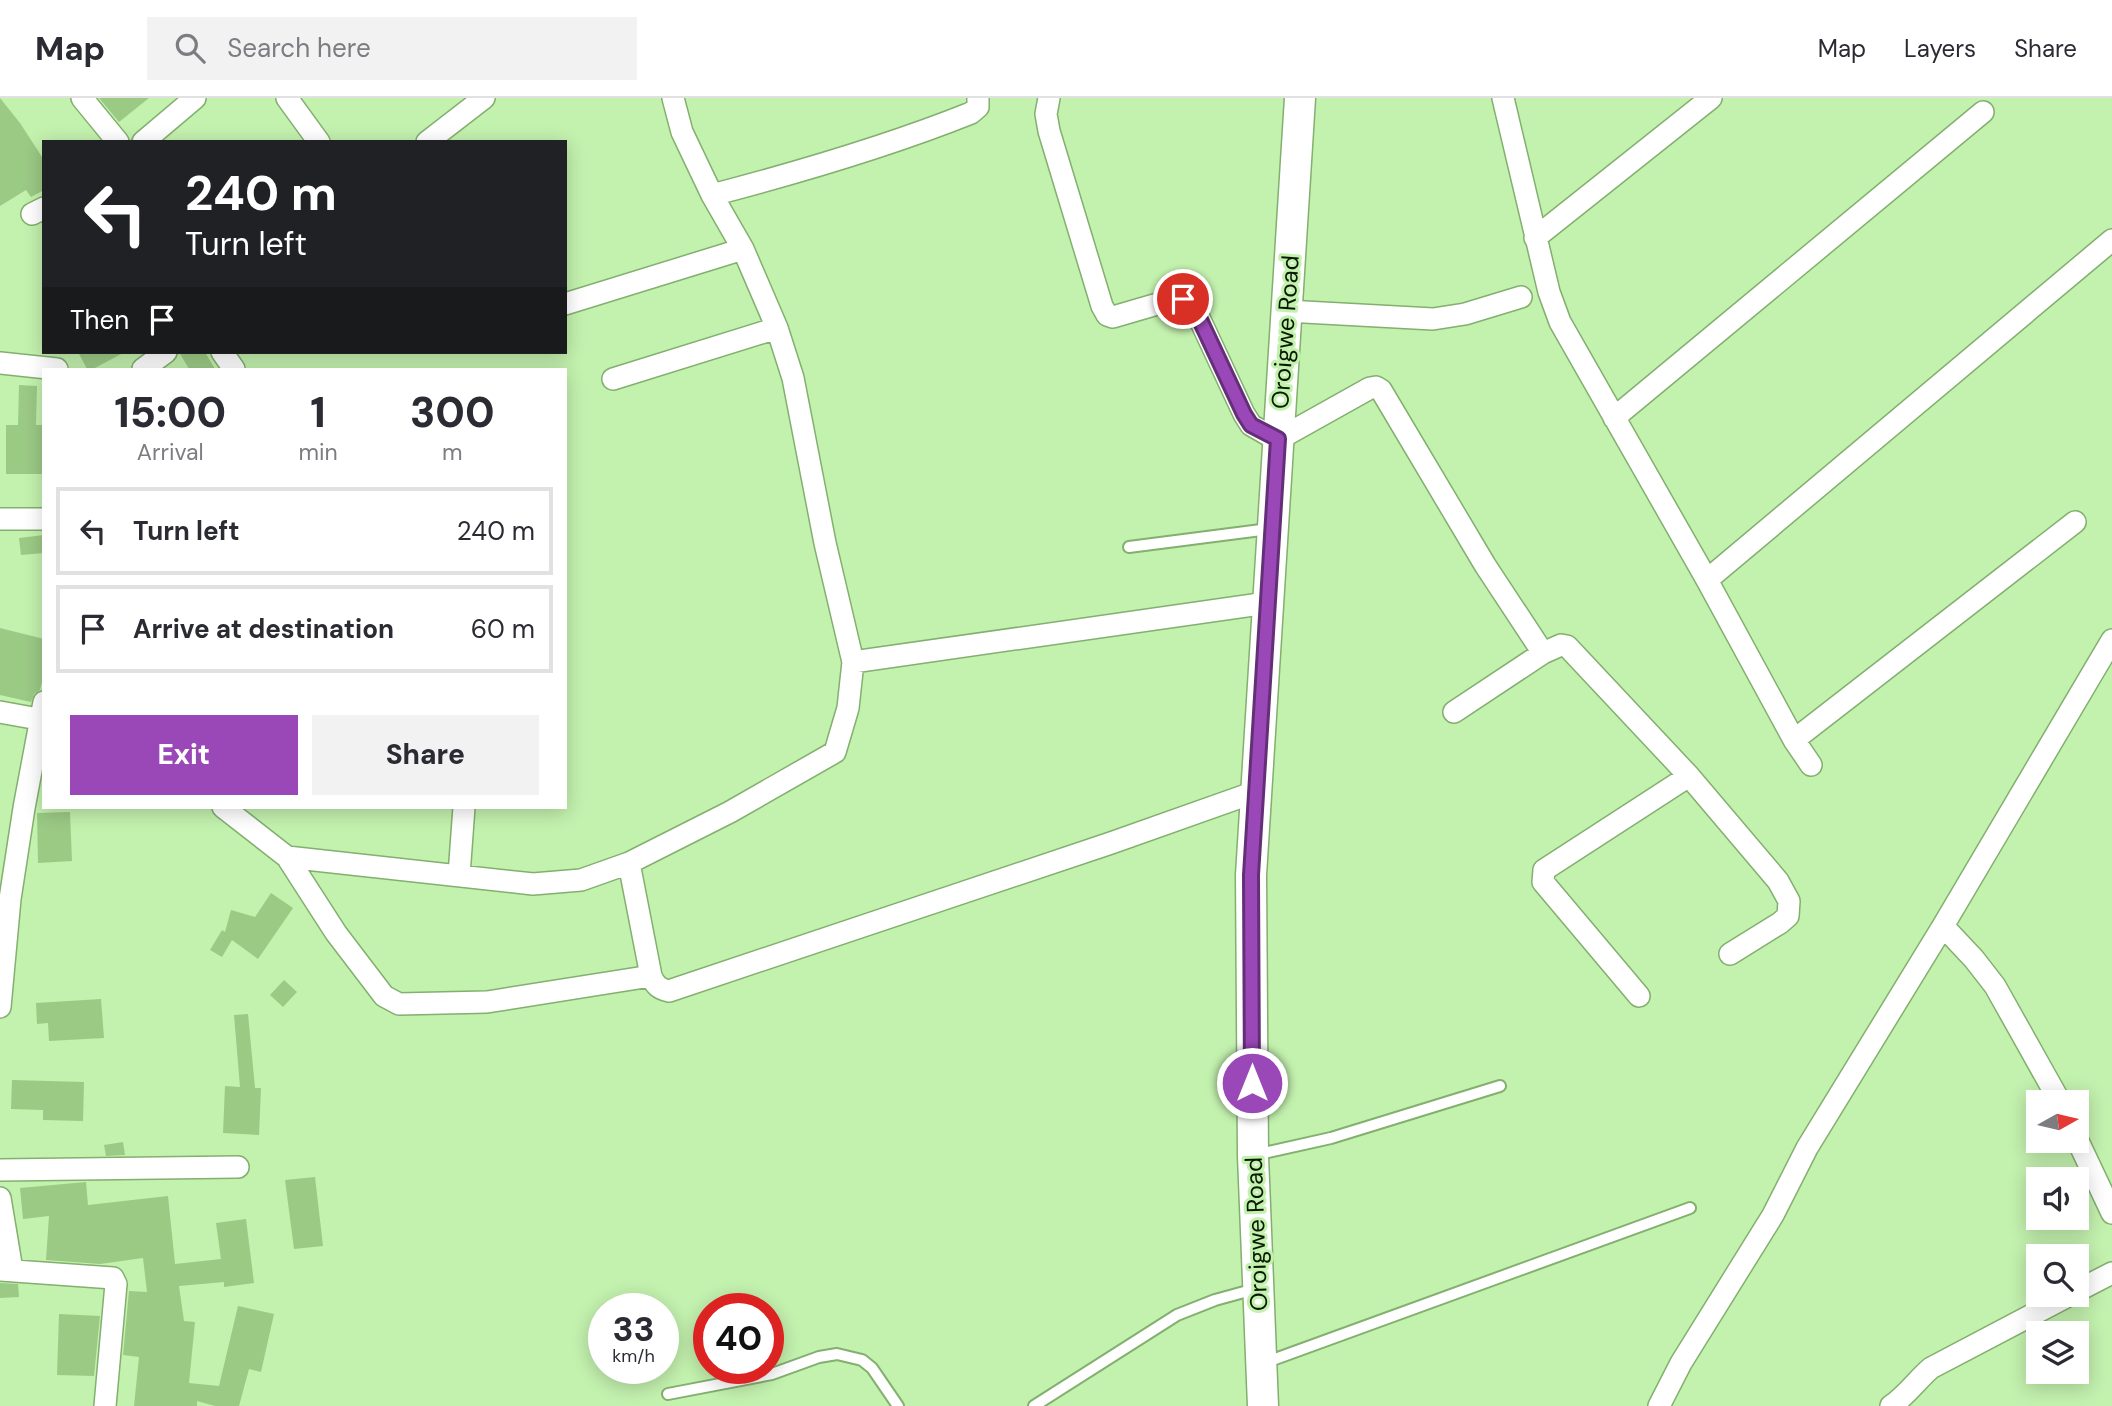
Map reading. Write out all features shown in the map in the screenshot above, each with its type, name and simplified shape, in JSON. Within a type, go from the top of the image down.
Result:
[{"type":"street","points":[[82,98],[116,140]]},
{"type":"street","points":[[145,140],[195,98]]},
{"type":"street","points":[[287,98],[317,140]]},
{"type":"street","points":[[430,140],[484,98]]},
{"type":"street","points":[[287,857],[533,884],[558,884],[604,874],[629,863],[730,812],[835,752],[848,708],[853,662],[825,543],[796,391],[777,328],[743,249],[712,195],[682,132],[673,98]]},
{"type":"street","points":[[712,195],[816,168],[902,141],[971,113],[978,107],[978,98]]},
{"type":"street","points":[[1049,98],[1046,114],[1049,131],[1107,315],[1113,317],[1178,298],[1187,300],[1194,307],[1251,425],[1278,439],[1370,388],[1381,390],[1485,565],[1543,653]]},
{"type":"street","name":"Oroigwe Road","points":[[1263,1406],[1253,1156],[1251,875],[1300,98]]},
{"type":"street","points":[[1503,98],[1535,238],[1560,322],[1707,580],[1794,740],[1811,765]]},
{"type":"street","points":[[1535,238],[1711,98]]},
{"type":"street","points":[[1614,418],[1983,112]]},
{"type":"street","points":[[1707,580],[2112,240]]},
{"type":"street","points":[[567,303],[743,249]]},
{"type":"street","points":[[1286,311],[1433,319],[1465,314],[1521,298]]},
{"type":"street","points":[[613,379],[777,328]]},
{"type":"street","points":[[144,368],[163,354]]},
{"type":"street","points":[[0,363],[48,368]]},
{"type":"street","points":[[0,519],[42,519]]},
{"type":"street","points":[[1794,740],[2075,522]]},
{"type":"street","points":[[853,662],[1267,603]]},
{"type":"street","points":[[1659,1406],[1694,1342],[1773,1215],[1807,1148],[2112,640]]},
{"type":"street","points":[[1454,712],[1543,653],[1561,645],[1567,646],[1689,776],[1777,881],[1788,901],[1787,916],[1780,923],[1730,954]]},
{"type":"street","points":[[0,712],[42,713],[10,899],[0,1007]]},
{"type":"street","points":[[1639,996],[1543,882],[1542,875],[1544,870],[1689,776]]},
{"type":"street","points":[[629,863],[651,976],[662,989],[669,991],[1255,792]]},
{"type":"street","points":[[226,809],[287,857],[336,933],[384,996],[398,1004],[487,1002],[651,976]]},
{"type":"street","points":[[458,875],[464,809]]},
{"type":"street","points":[[1942,926],[1975,959],[1995,986],[2053,1090]]},
{"type":"street","points":[[2084,1153],[2112,1213]]},
{"type":"street","points":[[0,1170],[238,1167]]},
{"type":"street","points":[[0,1198],[6,1270],[113,1278],[116,1284],[105,1406]]},
{"type":"street","points":[[2089,1285],[2112,1273]]},
{"type":"street","points":[[1891,1406],[1905,1396],[1931,1368],[2047,1307]]},
{"type":"lane","points":[[1129,547],[1272,529]]},
{"type":"lane","points":[[1253,1156],[1331,1138],[1500,1086]]},
{"type":"lane","points":[[1261,1364],[1690,1209]]},
{"type":"lane","points":[[1034,1406],[1177,1315],[1215,1300],[1258,1288]]},
{"type":"lane","points":[[668,1394],[772,1374],[819,1357],[838,1354],[862,1360],[873,1368],[898,1406]]},
{"type":"building","points":[[0,98],[42,157],[42,191],[31,197],[26,190],[0,206]]},
{"type":"building","points":[[99,98],[149,98],[119,122]]},
{"type":"building","points":[[79,354],[121,354],[95,368],[86,368]]},
{"type":"building","points":[[180,354],[206,354],[214,368],[188,368]]},
{"type":"building","points":[[19,385],[37,386],[36,425],[42,425],[42,474],[6,474],[6,425],[18,425]]},
{"type":"building","points":[[42,535],[42,553],[21,555],[19,538]]},
{"type":"building","points":[[0,628],[42,638],[40,690],[34,694],[31,702],[0,695]]},
{"type":"building","points":[[70,812],[72,861],[38,863],[37,813]]},
{"type":"building","points":[[271,893],[293,908],[258,959],[232,940],[222,957],[210,950],[222,930],[225,932],[231,910],[255,917]]},
{"type":"building","points":[[284,980],[297,992],[283,1007],[270,995]]},
{"type":"building","points":[[101,999],[104,1038],[49,1041],[48,1023],[37,1024],[36,1003]]},
{"type":"building","points":[[248,1014],[255,1088],[261,1088],[259,1135],[223,1133],[225,1086],[240,1087],[234,1015]]},
{"type":"building","points":[[12,1080],[84,1082],[83,1121],[43,1120],[43,1110],[11,1109]]},
{"type":"building","points":[[123,1142],[125,1155],[106,1156],[104,1145]]},
{"type":"building","points":[[315,1177],[323,1246],[294,1249],[285,1180]]},
{"type":"building","points":[[86,1182],[88,1205],[168,1196],[175,1264],[221,1259],[216,1223],[246,1219],[254,1283],[224,1287],[224,1282],[179,1286],[184,1321],[195,1322],[189,1383],[219,1386],[238,1306],[274,1314],[261,1372],[249,1369],[239,1406],[215,1406],[197,1401],[197,1406],[134,1406],[139,1357],[123,1355],[129,1291],[147,1292],[143,1258],[100,1264],[46,1260],[49,1216],[23,1219],[20,1188]]},
{"type":"building","points":[[0,1283],[18,1284],[19,1297],[0,1298]]},
{"type":"building","points":[[59,1314],[100,1316],[94,1376],[57,1375]]},
{"type":"route","points":[[1183,299],[1194,307],[1251,425],[1278,439],[1251,875],[1252,1083]]}]
